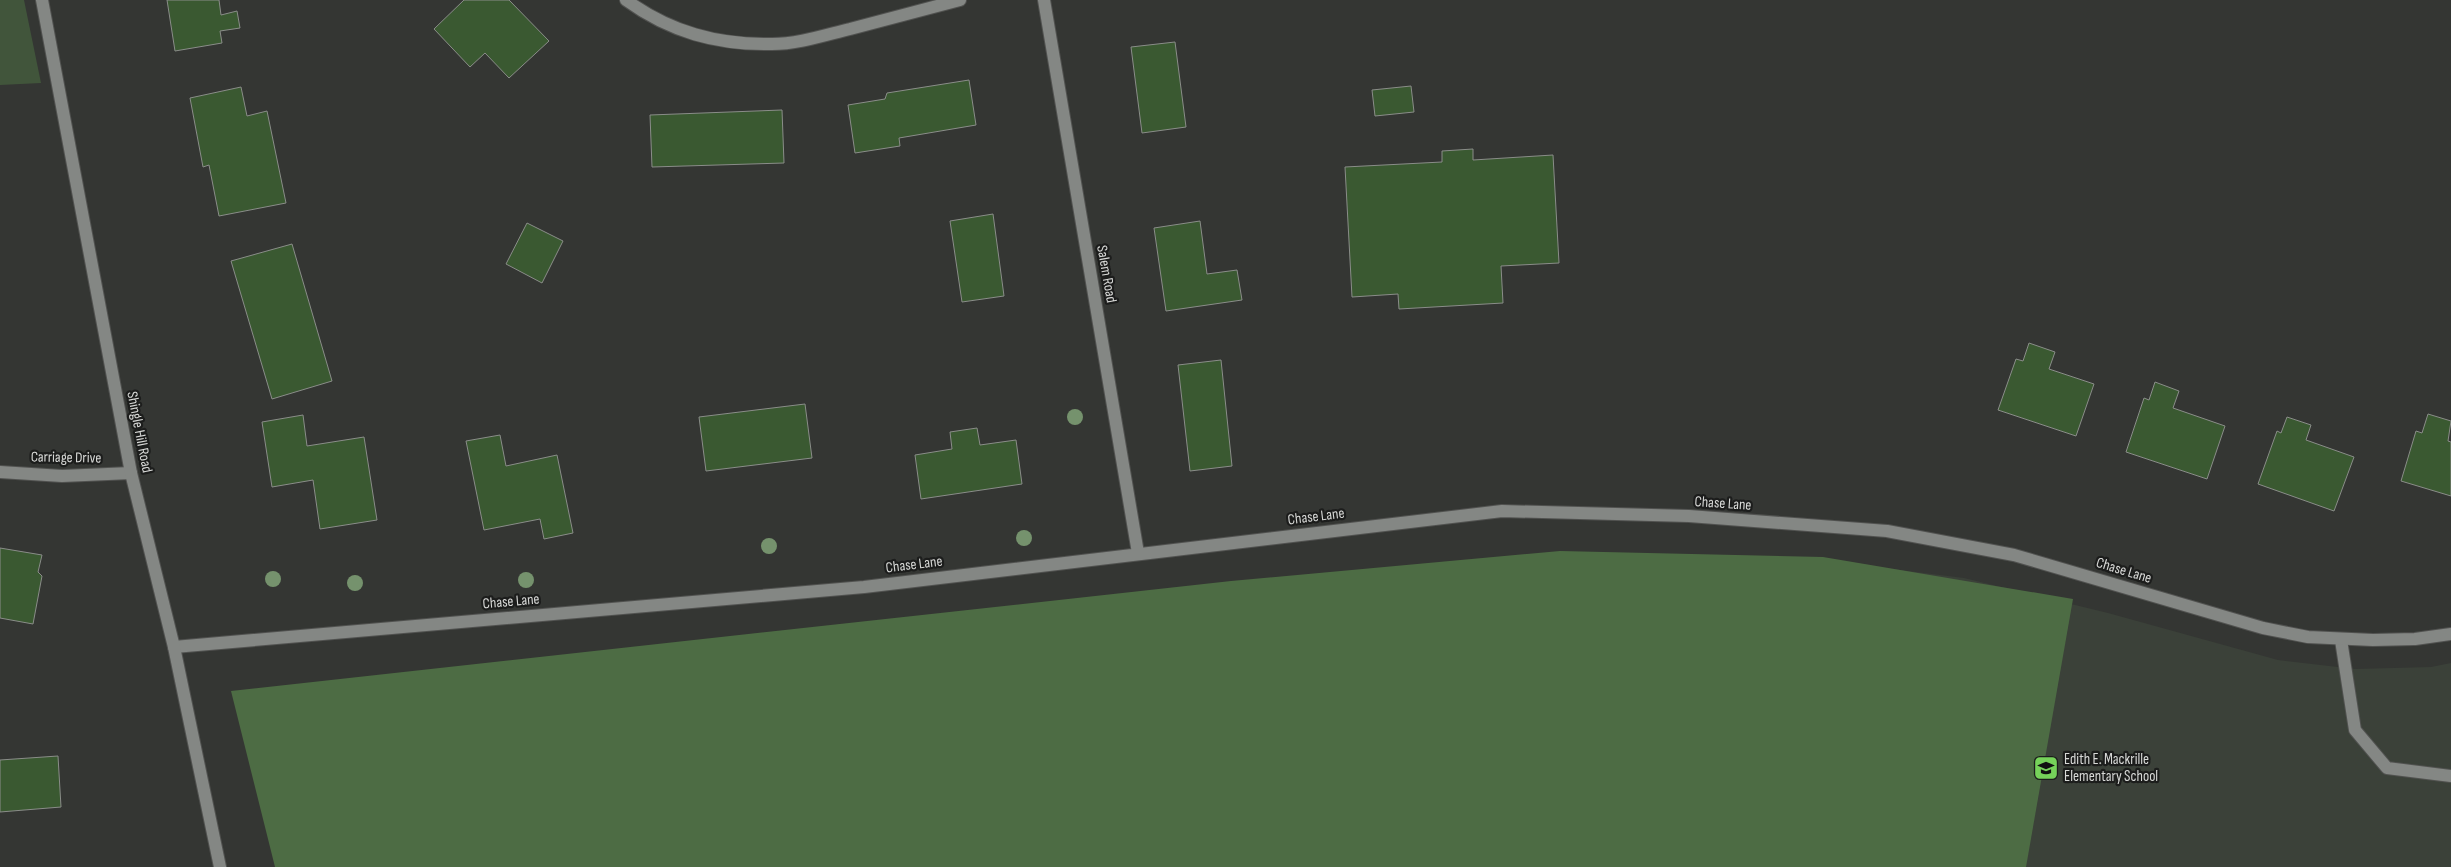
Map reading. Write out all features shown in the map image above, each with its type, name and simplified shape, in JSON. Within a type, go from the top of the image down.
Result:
[{"type":"street","name":"Shingle Hill Road","points":[[42,0],[131,474],[174,647],[220,867]]},
{"type":"street","points":[[626,0],[646,14],[690,34],[726,41],[773,44],[820,37],[960,0]]},
{"type":"street","name":"Salem Road","points":[[1044,0],[1138,553]]},
{"type":"street","name":"Carriage Drive","points":[[0,472],[62,476],[131,474]]},
{"type":"street","name":"Chase Lane","points":[[174,647],[864,587],[1502,511],[1689,516],[1887,531],[1982,548],[2064,568],[2263,628],[2308,638],[2341,640],[2415,639],[2451,634]]},
{"type":"street","points":[[2341,640],[2355,730],[2387,768],[2451,776]]},
{"type":"shaded area","name":"Edith E. Mackrille Elementary School","points":[[1876,567],[1964,578],[2108,613],[2278,660],[2355,669],[2431,667],[2451,663],[2451,867],[1637,867]]},
{"type":"green space","points":[[0,0],[24,0],[41,83],[0,85]]},
{"type":"green space","points":[[1560,551],[1823,557],[2073,599],[2026,867],[275,867],[231,691],[1231,581]]},
{"type":"building","points":[[167,0],[219,0],[221,15],[237,11],[240,28],[220,31],[222,43],[175,51]]},
{"type":"building","points":[[464,0],[509,0],[549,41],[509,78],[485,53],[470,67],[434,29]]},
{"type":"building","points":[[1175,42],[1186,127],[1142,133],[1131,47]]},
{"type":"building","points":[[969,80],[976,125],[899,138],[900,146],[855,153],[848,105],[885,99],[887,93]]},
{"type":"building","points":[[1411,86],[1414,112],[1375,116],[1372,90]]},
{"type":"building","points":[[241,87],[247,116],[267,111],[286,203],[219,216],[209,165],[203,167],[190,98]]},
{"type":"building","points":[[782,110],[784,163],[652,167],[650,115]]},
{"type":"building","points":[[1473,149],[1473,160],[1553,155],[1559,263],[1501,266],[1503,303],[1399,309],[1398,294],[1352,297],[1345,167],[1442,162],[1442,151]]},
{"type":"building","points":[[993,214],[1004,296],[962,302],[950,221]]},
{"type":"building","points":[[1200,221],[1207,274],[1237,270],[1242,300],[1166,311],[1154,228]]},
{"type":"building","points":[[527,223],[563,241],[542,283],[506,264]]},
{"type":"building","points":[[292,244],[332,381],[272,399],[231,261]]},
{"type":"building","points":[[2029,343],[2055,352],[2049,369],[2094,384],[2076,436],[1998,410],[2016,359],[2023,361]]},
{"type":"building","points":[[1221,360],[1232,466],[1190,471],[1178,365]]},
{"type":"building","points":[[2155,382],[2179,391],[2173,408],[2225,426],[2207,479],[2126,452],[2144,398],[2149,400]]},
{"type":"building","points":[[805,404],[812,458],[706,471],[699,417]]},
{"type":"building","points":[[2428,414],[2451,421],[2448,441],[2451,442],[2451,496],[2401,481],[2416,431],[2422,433]]},
{"type":"building","points":[[303,415],[307,446],[364,437],[377,520],[320,529],[313,480],[272,487],[262,422]]},
{"type":"building","points":[[2287,417],[2311,425],[2306,440],[2354,457],[2334,511],[2258,484],[2277,431],[2281,433]]},
{"type":"building","points":[[977,428],[980,445],[1016,440],[1022,484],[921,499],[915,455],[952,449],[950,432]]},
{"type":"building","points":[[500,435],[506,466],[557,455],[573,533],[544,539],[540,519],[484,530],[466,441]]},
{"type":"building","points":[[0,548],[42,555],[38,572],[42,576],[33,624],[0,618]]},
{"type":"building","points":[[58,756],[61,807],[0,812],[0,760]]},
{"type":"place","name":"Edith E. Mackrille Elementary School","points":[[2046,768]]}]
